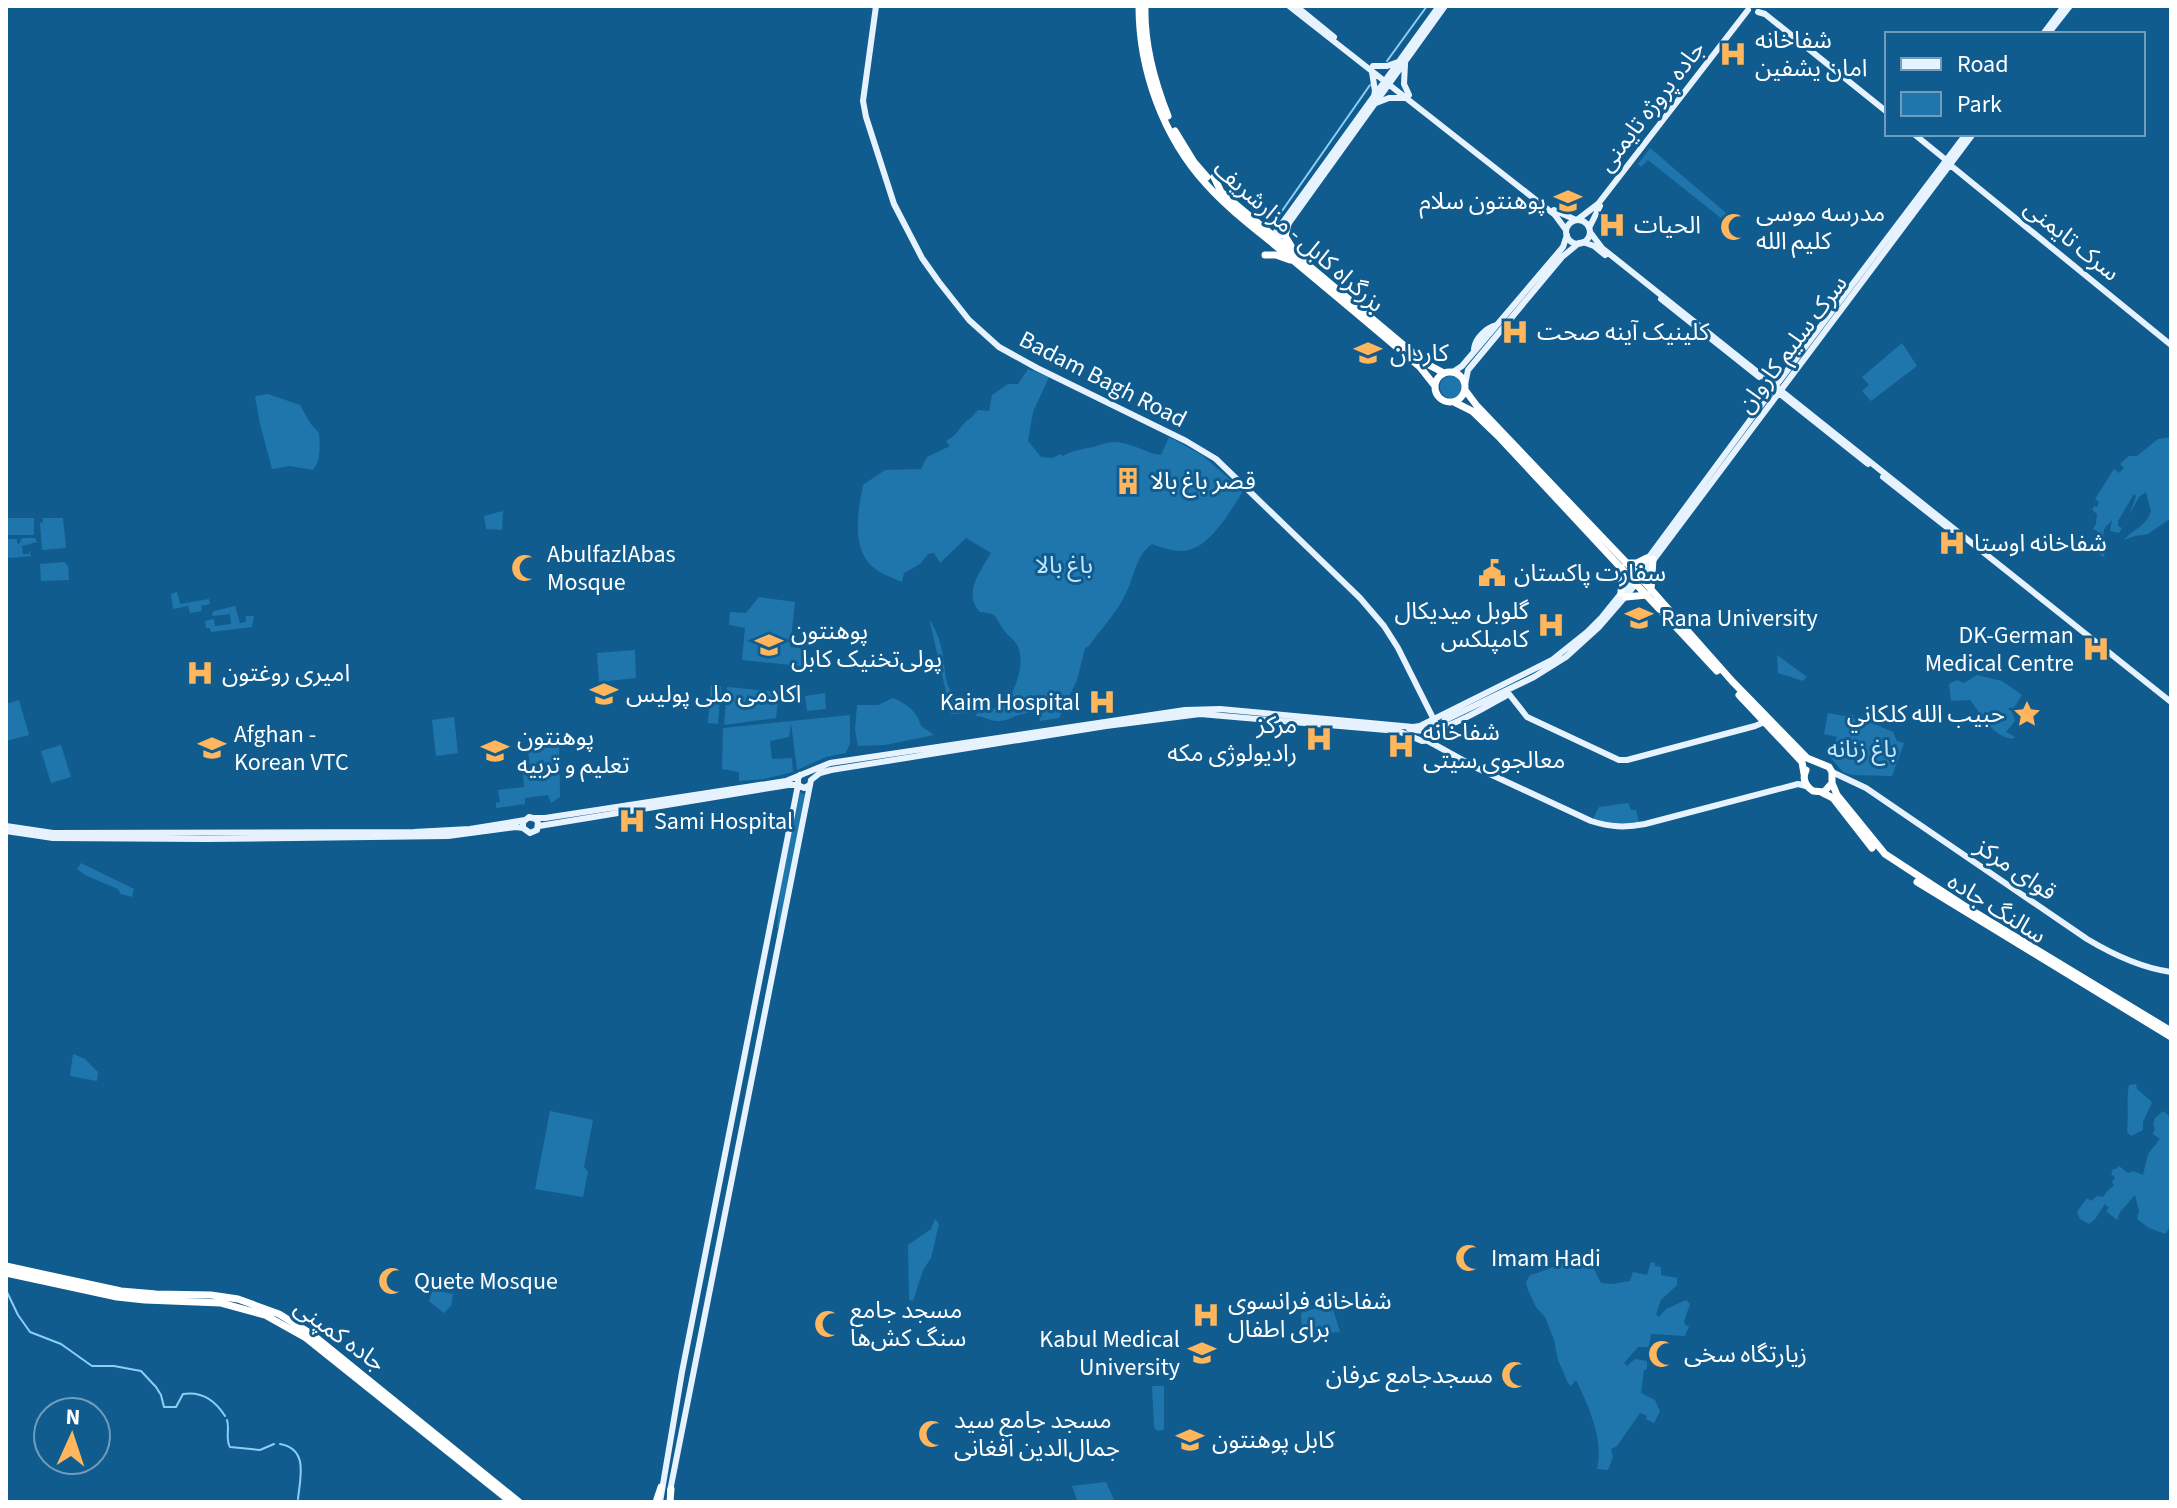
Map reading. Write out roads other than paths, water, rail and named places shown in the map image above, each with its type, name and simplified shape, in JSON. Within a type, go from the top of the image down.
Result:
[{"type":"highway","name":"بزرگراه کابل - مزارشریف","points":[[1142,6],[1154,77],[1171,122],[1194,162],[1222,194],[1420,367],[1435,386]]},
{"type":"highway","name":"بزرگراه کابل - مزارشریف","points":[[1142,6],[1139,23],[1151,86],[1177,144],[1208,186],[1274,240]]},
{"type":"highway","points":[[1168,101],[1171,122]]},
{"type":"highway","points":[[1214,177],[1222,194]]},
{"type":"highway","points":[[1288,224],[1286,239],[1297,260]]},
{"type":"highway","points":[[1265,255],[1297,260]]},
{"type":"highway","name":"بزرگراه کابل - مزارشریف","points":[[1297,260],[1425,363],[1448,373]]},
{"type":"highway","points":[[1649,592],[1624,595],[1623,566],[1477,406],[1463,379],[1448,373],[1436,381],[1439,397],[1472,411],[1500,438],[1623,566],[1649,592],[1768,720],[1807,758],[1827,765],[1833,782],[1829,788],[1821,792],[1806,786],[1802,762],[1768,720]]},
{"type":"highway","points":[[1454,402],[1463,395],[1465,388]]},
{"type":"highway","points":[[1623,566],[1650,559],[1649,592]]},
{"type":"highway","points":[[1804,774],[1809,766],[1818,763]]},
{"type":"highway","name":"سالنگ جاده","points":[[1833,782],[1837,795],[1885,854],[1962,907]]},
{"type":"highway","name":"سالنگ جاده","points":[[1821,792],[1833,798],[1856,830],[1880,856],[1900,871],[2171,1034]]},
{"type":"highway","name":"جاده کمپنی","points":[[6,1266],[138,1293],[238,1297],[270,1307],[313,1335],[519,1502]]},
{"type":"highway","name":"جاده کمپنی","points":[[6,1273],[117,1297],[209,1301],[239,1306],[265,1315],[306,1338],[511,1502]]},
{"type":"highway","points":[[658,1502],[662,1483]]},
{"type":"highway","points":[[668,1502],[672,1485]]},
{"type":"main road","name":"Badam Bagh Road","points":[[876,6],[863,101],[866,117],[894,204],[922,258],[939,282],[969,320],[999,347],[1216,459],[1376,617],[1398,648],[1438,729]]},
{"type":"main road","points":[[1289,6],[1558,213],[1585,222],[1602,248],[1777,389]]},
{"type":"main road","points":[[1274,240],[1374,102],[1372,68],[1296,6]]},
{"type":"main road","points":[[1274,240],[1442,6]]},
{"type":"main road","points":[[2047,32],[2067,6]]},
{"type":"main road","points":[[1755,10],[1885,110]]},
{"type":"main road","name":"جاده پروژه تایمنی","points":[[1590,230],[1595,213],[1611,195],[1622,175],[1644,152],[1755,10]]},
{"type":"main road","name":"جاده پروژه تایمنی","points":[[1576,220],[1598,204],[1755,10]]},
{"type":"main road","points":[[1372,68],[1403,62]]},
{"type":"main road","points":[[1403,62],[1408,96]]},
{"type":"main road","points":[[1374,102],[1408,96]]},
{"type":"main road","name":"سرک تایمنی","points":[[1916,136],[2171,345]]},
{"type":"main road","points":[[1428,741],[1432,740],[1445,720],[1560,662],[1599,627],[1874,260],[1910,204],[1939,174],[1964,136]]},
{"type":"main road","points":[[1932,150],[1937,152],[1956,147],[1970,136]]},
{"type":"main road","points":[[1939,174],[1943,177],[1961,173],[1956,147]]},
{"type":"main road","points":[[1474,149],[1555,215],[1572,241],[1594,246],[2171,702]]},
{"type":"main road","points":[[1932,150],[1939,174]]},
{"type":"main road","name":"سرک سلیم کاروان","points":[[1874,260],[1931,192],[1939,174]]},
{"type":"main road","points":[[1500,327],[1563,247],[1569,224],[1576,220]]},
{"type":"main road","points":[[1465,388],[1468,370],[1477,353],[1562,257],[1588,238],[1590,230]]},
{"type":"main road","points":[[1477,353],[1475,343],[1488,327],[1500,327]]},
{"type":"main road","points":[[1448,373],[1477,353]]},
{"type":"main road","points":[[524,824],[530,833],[539,826],[562,821],[798,785],[804,788],[820,773],[831,770],[1205,709],[1420,726],[1552,660],[1587,632],[1624,595]]},
{"type":"main road","points":[[1405,726],[1416,731],[1438,729],[1509,694],[1527,717],[1619,760],[1627,760],[1768,720]]},
{"type":"main road","points":[[6,829],[53,833],[414,832],[524,824],[534,818],[786,781],[830,763],[964,740],[1180,715],[1224,714],[1398,731],[1428,741],[1479,769],[1607,826],[1645,824],[1798,784],[1806,786]]},
{"type":"main road","points":[[1428,741],[1433,720]]},
{"type":"main road","name":"قوای مرکز","points":[[1832,772],[1866,788],[2087,939],[2122,957],[2171,972]]},
{"type":"main road","points":[[802,775],[808,775],[810,782],[672,1485],[662,1483],[674,1417],[797,781],[802,775]]},
{"type":"main road","points":[[1833,782],[1849,780]]},
{"type":"main road","points":[[534,818],[539,826]]},
{"type":"main road","points":[[769,932],[780,934]]},
{"type":"main road","points":[[702,1278],[707,1274],[711,1280]]},
{"type":"main road","points":[[674,1417],[685,1420]]},
{"type":"waterway","points":[[1387,61],[1427,6]]},
{"type":"waterway","points":[[1275,221],[1370,85]]},
{"type":"waterway","points":[[6,1290],[30,1332],[61,1344],[92,1366],[141,1371],[156,1387],[164,1407],[176,1407],[183,1394],[196,1394],[212,1401],[225,1416]]},
{"type":"waterway","points":[[227,1420],[230,1447],[260,1450],[274,1444]]},
{"type":"waterway","points":[[280,1444],[289,1447],[299,1458],[298,1499]]},
{"type":"place","name":"شفاخانه امان یشفین","points":[[1733,54]]},
{"type":"place","name":"پوهنتون سلام","points":[[1568,201]]},
{"type":"place","name":"الحیات","points":[[1612,225]]},
{"type":"place","name":"مدرسه موسی کلیم الله","points":[[1734,227]]},
{"type":"place","name":"کلینیک آینه صحت","points":[[1515,332]]},
{"type":"place","name":"کاردان","points":[[1368,353]]},
{"type":"place","name":"قصر باغ بالا","points":[[1128,481]]},
{"type":"place","name":"شفاخانه اوستا","points":[[1952,543]]},
{"type":"place","name":"AbulfazlAbas Mosque","points":[[525,568]]},
{"type":"place","name":"سفارت پاکستان","points":[[1492,573]]},
{"type":"place","name":"Rana University","points":[[1639,618]]},
{"type":"place","name":"گلوبل میدیکال کامپلکس","points":[[1551,625]]},
{"type":"place","name":"پوهنتون پولی‌تخنیک کابل","points":[[769,645]]},
{"type":"place","name":"DK-German Medical Centre","points":[[2096,649]]},
{"type":"place","name":"امیری روغتون","points":[[200,673]]},
{"type":"place","name":"اکادمی ملی پولیس","points":[[604,694]]},
{"type":"place","name":"Kaim Hospital","points":[[1102,702]]},
{"type":"place","name":"حبيب الله کلکاني","points":[[2027,714]]},
{"type":"place","name":"مرکز رادیولوژی مکه","points":[[1319,739]]},
{"type":"place","name":"شفاخانه معالجوی سیتی","points":[[1401,746]]},
{"type":"place","name":"Afghan - Korean VTC","points":[[212,748]]},
{"type":"place","name":"پوهنتون تعلیم و تربیه","points":[[495,751]]},
{"type":"place","name":"Sami Hospital","points":[[632,821]]},
{"type":"place","name":"Imam Hadi","points":[[1469,1258]]},
{"type":"place","name":"Quete Mosque","points":[[392,1281]]},
{"type":"place","name":"شفاخانه فرانسوی برای اطفال","points":[[1206,1315]]},
{"type":"place","name":"مسجد جامع سنگ کش‌ها","points":[[828,1324]]},
{"type":"place","name":"Kabul Medical University","points":[[1202,1353]]},
{"type":"place","name":"زیارتگاه سخی","points":[[1662,1354]]},
{"type":"place","name":"مسجدجامع عرفان","points":[[1515,1375]]},
{"type":"place","name":"مسجد جامع سید جمال‌الدین افغانی","points":[[932,1434]]},
{"type":"place","name":"کابل پوهنتون","points":[[1190,1440]]},
{"type":"park label","name":"باغ بالا","points":[[1064,565]]},
{"type":"park label","name":"باغ زنانه","points":[[1862,749]]}]
